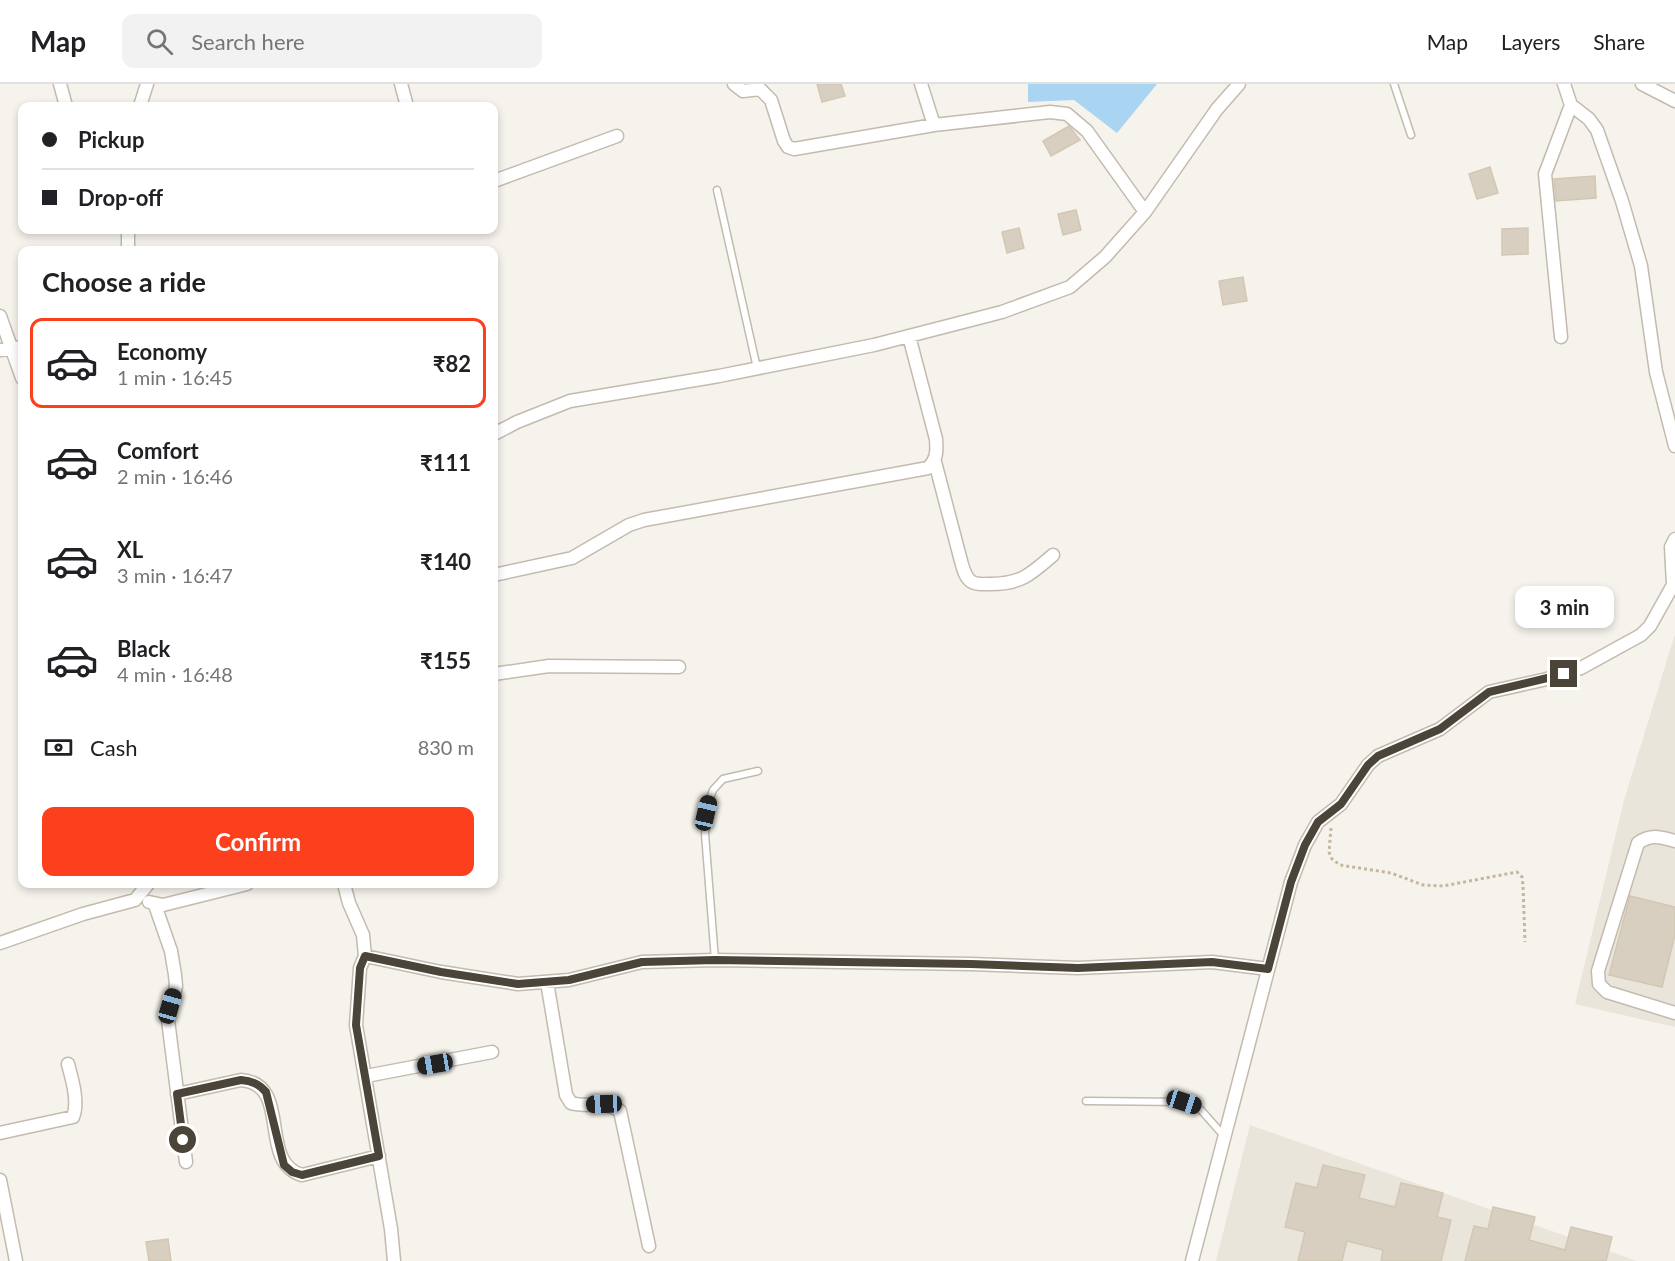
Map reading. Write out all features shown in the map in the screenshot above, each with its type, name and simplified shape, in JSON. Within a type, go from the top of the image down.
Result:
[{"type":"street","points":[[60,84],[65,102]]},
{"type":"street","points":[[141,102],[147,84]]},
{"type":"street","points":[[402,84],[406,102]]},
{"type":"street","points":[[734,84],[743,92],[760,89],[768,94],[784,141],[791,149],[801,150],[934,125],[1050,112],[1067,114],[1087,131],[1145,212]]},
{"type":"street","points":[[921,84],[934,125]]},
{"type":"street","points":[[498,432],[570,401],[757,368],[909,336],[1002,312],[1070,287],[1105,257],[1145,212],[1217,109],[1239,84]]},
{"type":"street","points":[[1564,84],[1571,105],[1589,119],[1597,130],[1622,201],[1641,267],[1656,372],[1675,446]]},
{"type":"street","points":[[1642,84],[1675,101]]},
{"type":"street","points":[[1561,337],[1545,174],[1571,105]]},
{"type":"street","points":[[498,180],[616,136]]},
{"type":"street","points":[[0,316],[18,367]]},
{"type":"street","points":[[498,574],[572,558],[629,525],[644,520],[928,468],[934,462],[937,452],[936,440],[909,336]]},
{"type":"street","points":[[934,462],[961,561],[966,576],[972,582],[980,585],[1018,582],[1053,555]]},
{"type":"street","points":[[1192,1261],[1291,882],[1305,845],[1318,822],[1341,804],[1368,765],[1378,756],[1440,729],[1489,692],[1546,679],[1581,668],[1641,635],[1650,626],[1673,585],[1671,547],[1675,539]]},
{"type":"street","points":[[498,673],[549,666],[680,667]]},
{"type":"street","points":[[1675,841],[1647,837],[1638,843],[1598,971],[1599,984],[1607,992],[1675,1012]]},
{"type":"street","points":[[0,943],[83,914],[135,900],[145,888]]},
{"type":"street","points":[[155,905],[164,905],[231,888]]},
{"type":"street","points":[[345,888],[363,935],[365,956],[360,968],[356,1025],[391,1229],[394,1261]]},
{"type":"street","points":[[140,894],[155,905],[171,951],[176,986],[168,1020],[186,1162]]},
{"type":"street","points":[[365,956],[441,972],[518,984],[569,980],[642,962],[715,960],[1078,968],[1212,962],[1268,969]]},
{"type":"street","points":[[547,982],[566,1095],[571,1103],[604,1104],[620,1112],[649,1246]]},
{"type":"street","points":[[366,1076],[492,1052]]},
{"type":"street","points":[[0,1133],[73,1117],[75,1112],[73,1087],[68,1064]]},
{"type":"street","points":[[177,1094],[241,1080],[251,1081],[261,1086],[269,1102],[284,1165],[292,1172],[302,1175],[379,1156]]},
{"type":"street","points":[[0,1180],[16,1261]]},
{"type":"lane","points":[[1394,84],[1410,135]]},
{"type":"lane","points":[[717,190],[757,368]]},
{"type":"lane","points":[[715,960],[705,834],[709,801],[713,790],[723,779],[758,771]]},
{"type":"lane","points":[[1086,1101],[1184,1102],[1196,1106],[1224,1136]]},
{"type":"path","points":[[1335,808],[1329,852],[1332,859],[1340,865],[1391,873],[1431,886],[1443,886],[1517,872],[1522,877],[1525,942]]},
{"type":"shaded area","points":[[1675,634],[1675,1027],[1575,1004],[1624,800]]},
{"type":"shaded area","points":[[1250,1125],[1637,1261],[1216,1261]]},
{"type":"water","points":[[1028,84],[1157,84],[1117,133],[1074,100],[1028,102]]},
{"type":"building","points":[[817,84],[841,84],[845,96],[822,102]]},
{"type":"building","points":[[1069,126],[1080,140],[1051,156],[1043,141]]},
{"type":"building","points":[[1490,167],[1498,193],[1477,199],[1469,174]]},
{"type":"building","points":[[1595,176],[1596,198],[1556,201],[1554,179]]},
{"type":"building","points":[[1076,210],[1081,230],[1063,235],[1058,214]]},
{"type":"building","points":[[1019,228],[1024,248],[1007,253],[1002,232]]},
{"type":"building","points":[[1528,228],[1528,254],[1502,255],[1502,229]]},
{"type":"building","points":[[1243,277],[1247,301],[1223,305],[1219,281]]},
{"type":"building","points":[[1630,896],[1675,907],[1675,935],[1662,987],[1609,975]]},
{"type":"building","points":[[1323,1165],[1365,1175],[1359,1198],[1395,1207],[1401,1183],[1443,1193],[1437,1217],[1451,1220],[1441,1261],[1381,1261],[1383,1250],[1347,1241],[1342,1261],[1298,1261],[1305,1232],[1285,1227],[1296,1183],[1317,1188]]},
{"type":"building","points":[[1493,1207],[1535,1217],[1529,1240],[1565,1250],[1571,1227],[1612,1237],[1606,1261],[1465,1261],[1474,1226],[1488,1229]]},
{"type":"building","points":[[168,1239],[171,1261],[149,1261],[146,1242]]},
{"type":"route","points":[[183,1140],[177,1094],[241,1080],[251,1081],[261,1086],[266,1092],[284,1165],[292,1172],[302,1175],[379,1156],[356,1025],[360,968],[365,956],[441,972],[518,984],[569,980],[642,962],[715,960],[1078,968],[1212,962],[1268,969],[1291,882],[1305,845],[1318,822],[1341,804],[1368,765],[1378,756],[1440,729],[1489,692],[1564,674]]}]
